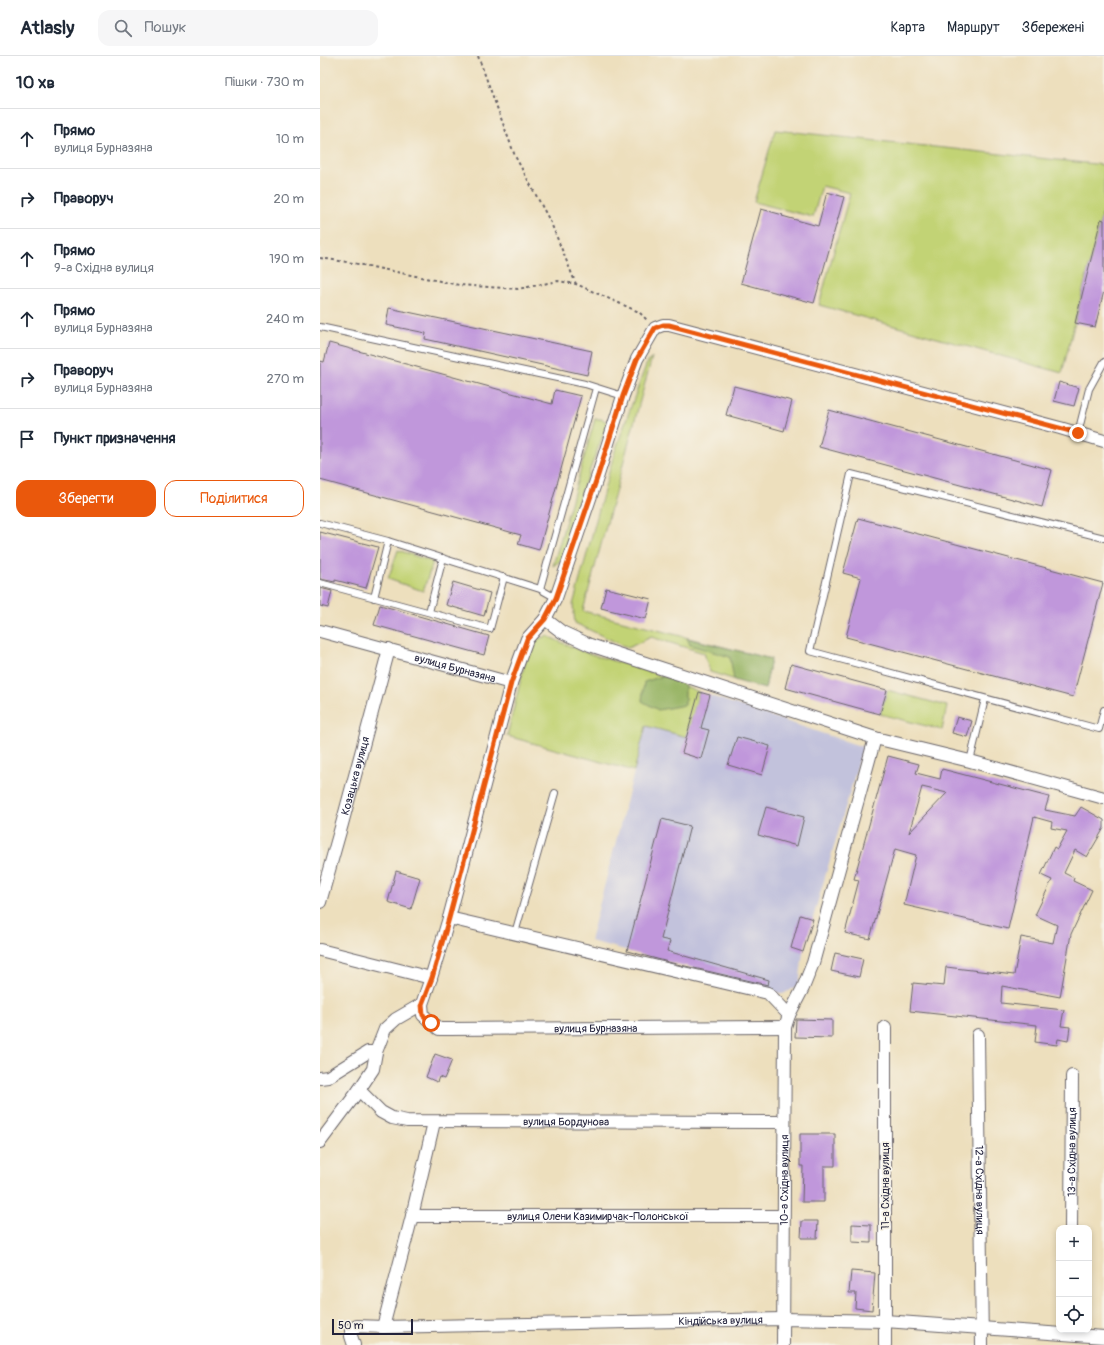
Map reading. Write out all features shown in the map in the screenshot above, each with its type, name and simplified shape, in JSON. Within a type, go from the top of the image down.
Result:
[{"type":"street","points":[[655,328],[663,325],[669,325],[1104,441]]},
{"type":"street","name":"вулиця Бурназяна","points":[[320,631],[511,683],[527,639],[545,619],[556,598],[623,396],[637,359],[655,328]]},
{"type":"street","points":[[545,619],[562,632],[590,645],[875,738],[970,761],[1104,798]]},
{"type":"street","name":"Козацька вулиця","points":[[320,902],[389,650]]},
{"type":"street","points":[[320,1142],[373,1069],[376,1052],[386,1029],[396,1019],[422,1004],[432,978],[449,918],[511,683]]},
{"type":"street","name":"10-а Східна вулиця","points":[[783,1345],[784,1027],[803,988],[812,963],[875,738]]},
{"type":"street","points":[[449,918],[768,993],[789,1015]]},
{"type":"street","points":[[320,950],[432,978]]},
{"type":"street","name":"вулиця Бурназяна","points":[[422,1004],[423,1015],[427,1019],[439,1029],[450,1030],[784,1027]]},
{"type":"street","name":"11-а Східна вулиця","points":[[885,1027],[885,1345]]},
{"type":"street","name":"12-а Східна вулиця","points":[[978,1035],[982,1345]]},
{"type":"street","points":[[320,1078],[328,1077],[368,1052],[376,1052]]},
{"type":"street","name":"13-а Східна вулиця","points":[[1071,1225],[1072,1076]]},
{"type":"street","name":"вулиця Бордунова","points":[[359,1090],[381,1112],[392,1118],[407,1121],[783,1122]]},
{"type":"street","points":[[383,1327],[412,1216],[434,1122]]},
{"type":"street","name":"вулиця Олени Казимирчак-Полонської","points":[[412,1216],[783,1216]]},
{"type":"street","name":"Кіндійська вулиця","points":[[354,1343],[350,1332],[354,1327],[362,1326],[383,1327],[783,1319],[982,1327],[1071,1336],[1104,1337]]},
{"type":"lane","points":[[320,327],[585,384],[623,396]]},
{"type":"lane","points":[[1078,433],[1089,389],[1104,362]]},
{"type":"lane","points":[[540,588],[596,388]]},
{"type":"lane","points":[[1104,538],[850,474],[810,651],[1099,729],[1104,710]]},
{"type":"lane","points":[[320,523],[388,541],[504,576],[540,588],[556,598]]},
{"type":"lane","points":[[374,598],[388,541]]},
{"type":"lane","points":[[429,612],[443,558]]},
{"type":"lane","points":[[320,583],[490,629],[504,576]]},
{"type":"lane","points":[[970,761],[985,699]]},
{"type":"lane","points":[[515,933],[555,793]]},
{"type":"path","points":[[478,56],[514,156],[551,223],[576,284]]},
{"type":"path","points":[[320,258],[353,262],[459,285],[518,289],[558,281],[576,284],[639,312],[655,328]]},
{"type":"shaded area","points":[[699,692],[863,747],[803,952],[799,985],[783,994],[665,960],[590,941],[646,726],[687,737]]},
{"type":"green space","points":[[775,130],[1104,165],[1104,207],[1062,373],[819,305],[850,193],[822,186],[813,217],[754,202]]},
{"type":"green space","points":[[652,357],[583,611],[771,659],[765,689],[710,672],[704,653],[651,637],[628,648],[575,623],[573,605],[614,454],[646,365]]},
{"type":"green space","points":[[595,419],[601,419],[608,422],[580,496],[564,558],[553,566]]},
{"type":"green space","points":[[398,550],[433,562],[423,591],[388,579]]},
{"type":"green space","points":[[547,636],[581,651],[663,676],[699,692],[687,737],[646,726],[634,771],[507,736],[529,646],[537,639]]},
{"type":"green space","points":[[687,638],[771,659],[765,689],[734,680],[730,657],[690,645]]},
{"type":"green space","points":[[663,676],[685,685],[685,705],[658,710],[642,701],[644,682]]},
{"type":"green space","points":[[887,690],[947,706],[942,730],[880,714]]},
{"type":"building","points":[[827,192],[844,197],[814,303],[741,283],[761,209],[818,226]]},
{"type":"building","points":[[1101,219],[1104,220],[1104,291],[1095,327],[1075,323]]},
{"type":"building","points":[[389,308],[592,351],[587,375],[425,339],[426,333],[386,325]]},
{"type":"building","points":[[329,343],[552,404],[555,390],[581,396],[539,550],[518,544],[521,535],[320,480],[320,361],[324,362]]},
{"type":"building","points":[[1059,382],[1079,388],[1074,406],[1054,401]]},
{"type":"building","points":[[734,386],[792,401],[784,431],[726,415]]},
{"type":"building","points":[[829,410],[1052,470],[1042,507],[819,447]]},
{"type":"building","points":[[858,518],[1103,583],[1073,697],[846,637],[861,578],[843,573]]},
{"type":"building","points":[[320,532],[378,547],[366,588],[335,580],[335,582],[320,579]]},
{"type":"building","points":[[453,582],[490,593],[484,616],[446,605]]},
{"type":"building","points":[[320,588],[332,591],[328,608],[320,606]]},
{"type":"building","points":[[606,588],[651,599],[646,619],[601,608]]},
{"type":"building","points":[[380,605],[489,636],[484,655],[374,625]]},
{"type":"building","points":[[791,664],[887,690],[880,714],[785,688]]},
{"type":"building","points":[[699,692],[710,695],[701,728],[709,730],[701,759],[682,753]]},
{"type":"building","points":[[957,717],[972,721],[967,737],[952,733]]},
{"type":"building","points":[[737,737],[770,746],[762,775],[728,765]]},
{"type":"building","points":[[888,756],[919,764],[916,773],[940,779],[942,769],[1049,797],[1045,810],[1075,816],[1081,807],[1104,820],[1104,828],[1087,857],[1075,850],[1064,873],[1074,878],[1073,881],[1092,890],[1071,934],[1060,997],[1002,986],[1001,1003],[1064,1010],[1061,1026],[1070,1027],[1068,1041],[1058,1039],[1057,1045],[1035,1042],[1037,1025],[910,1011],[913,983],[944,986],[946,967],[1014,975],[1021,937],[1053,943],[1057,925],[1035,915],[1052,880],[1041,875],[1054,847],[1057,849],[1067,831],[1051,828],[1052,822],[1034,817],[1008,929],[904,905],[916,855],[895,849],[870,939],[845,933],[859,880],[854,879]],"holes":[[[922,787],[947,793],[909,833]]]},
{"type":"building","points":[[766,807],[804,817],[797,846],[758,835]]},
{"type":"building","points":[[662,819],[690,826],[661,939],[670,941],[667,951],[769,980],[768,985],[627,951]]},
{"type":"building","points":[[396,871],[420,878],[411,909],[388,902]]},
{"type":"building","points":[[800,915],[813,919],[803,952],[791,948]]},
{"type":"building","points":[[835,953],[863,959],[859,977],[831,971]]},
{"type":"building","points":[[796,1019],[832,1020],[832,1038],[795,1037]]},
{"type":"building","points":[[435,1054],[452,1060],[444,1079],[439,1077],[437,1082],[426,1077]]},
{"type":"building","points":[[800,1134],[835,1134],[835,1166],[824,1166],[824,1202],[802,1202],[803,1166],[800,1166]]},
{"type":"building","points":[[802,1221],[818,1221],[817,1238],[801,1238]]},
{"type":"building","points":[[852,1224],[871,1225],[871,1243],[852,1242]]},
{"type":"building","points":[[851,1271],[875,1273],[872,1310],[855,1308],[856,1293],[849,1293]]},
{"type":"route","points":[[431,1023],[423,1015],[422,1004],[432,978],[449,918],[511,683],[527,639],[545,619],[556,598],[569,563],[623,396],[637,359],[655,328],[663,325],[669,325],[1078,433]]}]
